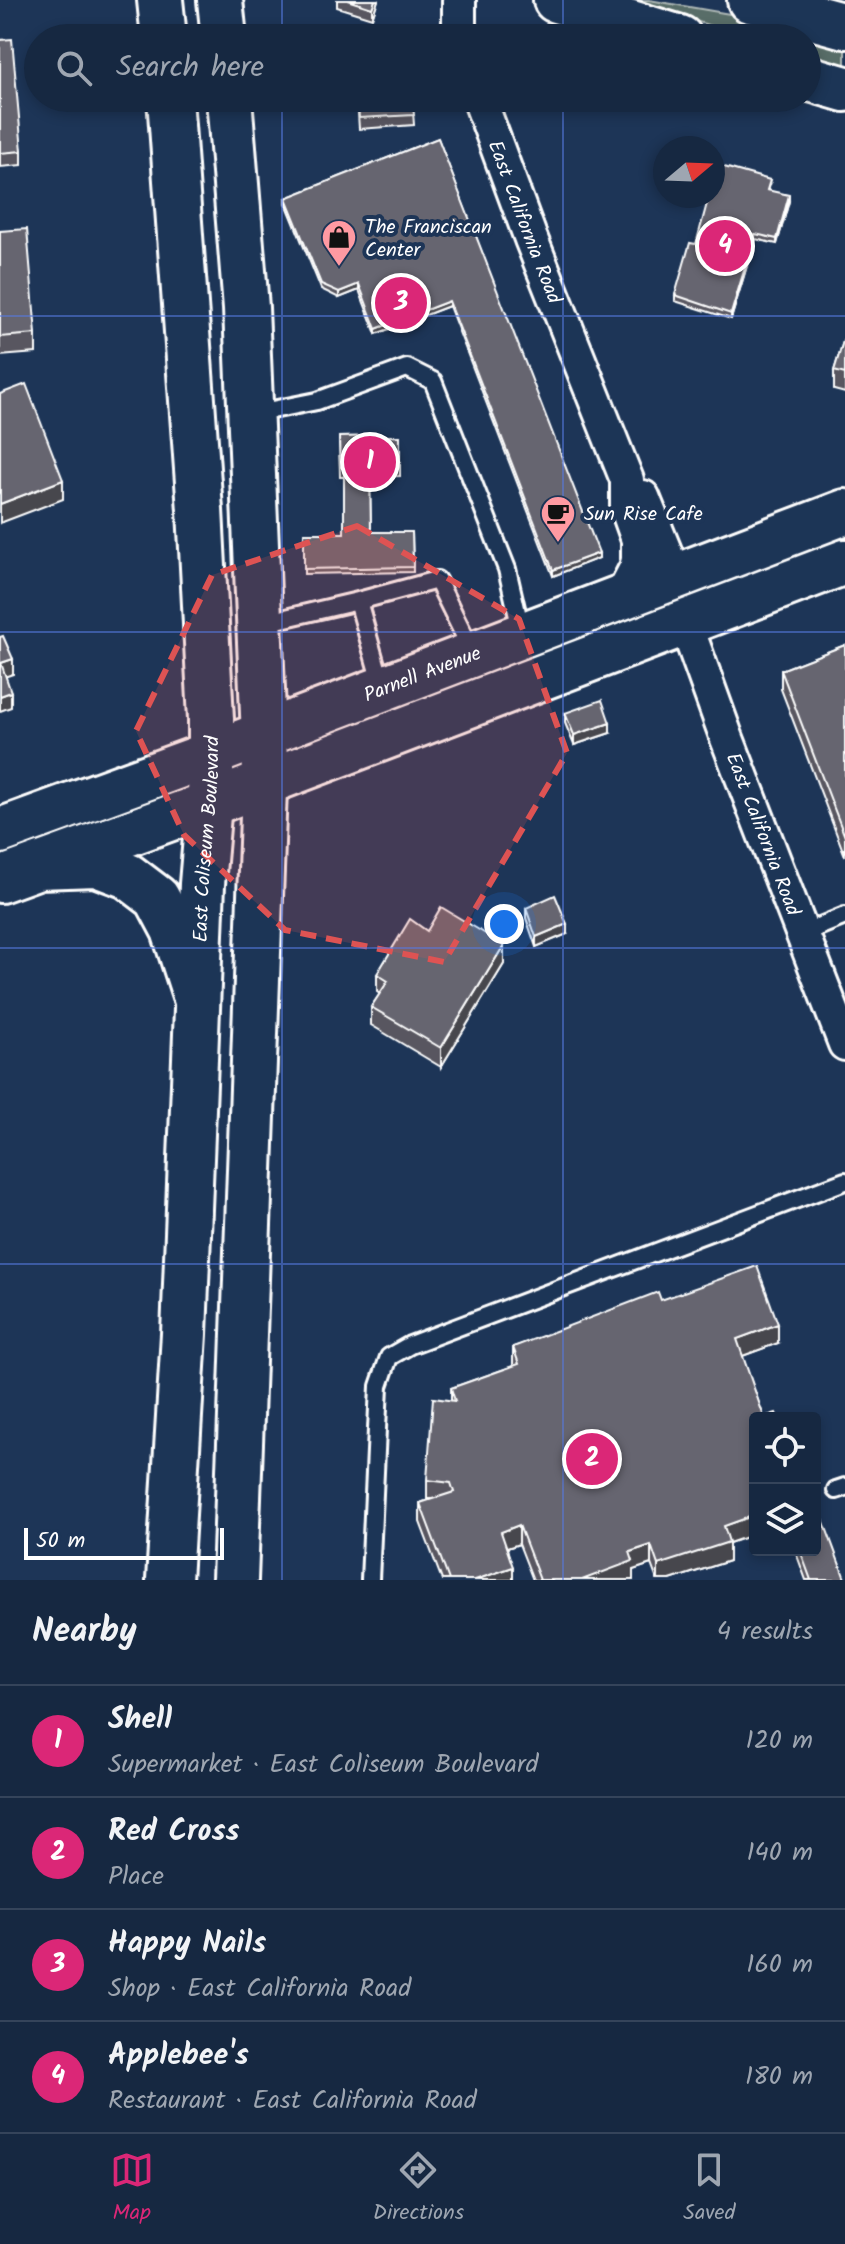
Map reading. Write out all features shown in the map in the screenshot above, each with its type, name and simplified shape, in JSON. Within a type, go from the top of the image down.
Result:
[{"type":"main road","points":[[160,0],[163,24]]},
{"type":"main road","points":[[220,0],[223,24]]},
{"type":"main road","points":[[556,0],[634,24]]},
{"type":"main road","points":[[750,0],[845,26]]},
{"type":"main road","points":[[821,82],[845,89]]},
{"type":"main road","name":"East Coliseum Boulevard","points":[[169,1580],[211,754],[200,510],[171,112]]},
{"type":"main road","points":[[230,112],[246,308],[265,782],[235,1580]]},
{"type":"main road","name":"Parnell Avenue","points":[[0,831],[211,754],[845,512]]},
{"type":"main road","points":[[19,873],[845,562]]},
{"type":"main road","points":[[19,873],[96,864],[128,876],[157,898],[174,930],[197,1001]]},
{"type":"street","points":[[459,0],[459,24]]},
{"type":"street","name":"East California Road","points":[[484,112],[627,480],[627,509],[638,540],[638,560],[621,597]]},
{"type":"street","name":"East California Road","points":[[627,480],[645,499],[675,576]]},
{"type":"street","name":"East California Road","points":[[685,622],[845,1044]]},
{"type":"lane","points":[[251,414],[317,401],[407,368],[433,381],[507,569],[522,634]]},
{"type":"lane","points":[[259,624],[437,580],[473,653]]},
{"type":"lane","points":[[358,601],[383,687]]},
{"type":"lane","points":[[803,933],[845,916]]},
{"type":"lane","points":[[370,1580],[379,1386],[389,1357],[410,1345],[845,1181]]},
{"type":"highlighted area","points":[[357,526],[519,619],[567,753],[444,962],[285,930],[184,835],[136,731],[212,575]]},
{"type":"green space","points":[[649,0],[774,24],[705,24],[637,2]]},
{"type":"green space","points":[[821,36],[845,42],[845,66],[821,60]]},
{"type":"building","points":[[347,0],[375,0],[372,8]]},
{"type":"building","points":[[12,39],[22,151],[0,153],[0,40]]},
{"type":"building","points":[[359,112],[414,112],[414,115],[359,118]]},
{"type":"building","points":[[438,138],[599,553],[553,570],[449,301],[376,329],[359,284],[339,292],[321,284],[286,198]]},
{"type":"building","points":[[725,167],[770,180],[767,190],[789,195],[777,239],[755,234],[731,314],[675,295],[690,243],[696,244],[706,208],[725,208]]},
{"type":"building","points":[[27,229],[36,334],[0,337],[0,231]]},
{"type":"building","points":[[845,335],[845,374],[834,371]]},
{"type":"building","points":[[26,384],[63,480],[0,504],[0,394]]},
{"type":"building","points":[[400,436],[400,466],[340,467],[339,437]]},
{"type":"building","points":[[370,471],[371,532],[412,532],[413,567],[304,569],[304,533],[344,533],[344,472]]},
{"type":"building","points":[[3,636],[13,659],[1,663],[11,692],[0,696],[0,637]]},
{"type":"building","points":[[845,645],[845,837],[781,670]]},
{"type":"building","points":[[602,700],[610,723],[574,735],[565,713]]},
{"type":"building","points":[[555,895],[567,924],[536,937],[526,908]]},
{"type":"building","points":[[441,907],[504,945],[441,1048],[371,1007],[388,981],[377,974],[410,919],[427,931]]},
{"type":"building","points":[[757,1266],[778,1324],[737,1339],[762,1412],[749,1412],[749,1517],[724,1526],[729,1542],[658,1565],[651,1545],[630,1552],[633,1561],[582,1580],[540,1580],[519,1525],[501,1532],[513,1567],[475,1580],[449,1580],[420,1503],[454,1492],[451,1483],[427,1480],[433,1398],[455,1401],[451,1388],[519,1364],[513,1347],[658,1292],[661,1300]]},
{"type":"building","points":[[821,1514],[845,1580],[811,1580],[802,1556],[821,1556]]},
{"type":"place","name":"Applebee's","points":[[725,246]]},
{"type":"place","name":"The Franciscan Center","points":[[339,268]]},
{"type":"place","name":"Happy Nails","points":[[401,303]]},
{"type":"place","name":"Shell","points":[[370,462]]},
{"type":"place","name":"Sun Rise Cafe","points":[[558,544]]},
{"type":"place","name":"Red Cross","points":[[592,1459]]}]
